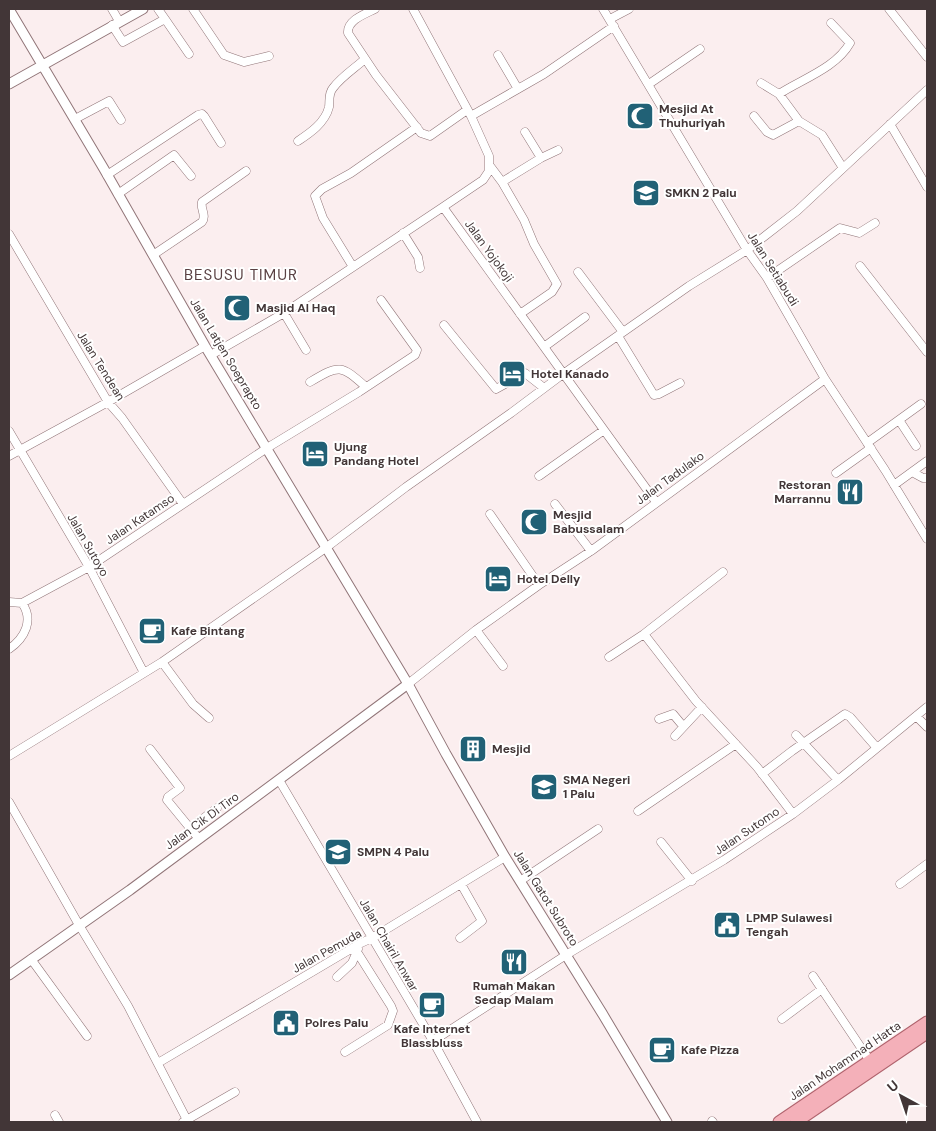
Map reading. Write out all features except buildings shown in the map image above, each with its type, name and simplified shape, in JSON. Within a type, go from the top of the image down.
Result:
[{"type":"main road","name":"Jalan Mohammad Hatta","points":[[779,1122],[927,1022]]},
{"type":"main road","name":"Jalan Mohammad Hatta","points":[[796,1122],[927,1034]]},
{"type":"street","name":"Jalan Latjen Soeprapto","points":[[9,9],[108,175],[205,346],[408,684]]},
{"type":"street","points":[[112,9],[115,23],[123,42],[165,19]]},
{"type":"street","points":[[9,84],[143,9]]},
{"type":"street","points":[[158,9],[189,54]]},
{"type":"street","points":[[193,9],[224,55],[244,62],[269,56]]},
{"type":"street","points":[[375,9],[351,22],[348,33],[365,59],[421,133],[430,136],[469,113],[544,74],[629,9]]},
{"type":"street","points":[[413,9],[487,148],[490,166],[502,182],[524,220],[538,252],[557,284],[552,292],[520,314]]},
{"type":"street","name":"Jalan Setiabudi","points":[[603,9],[747,250],[767,278],[825,380],[869,445],[927,539]]},
{"type":"street","points":[[889,9],[927,57]]},
{"type":"street","points":[[779,94],[826,67],[847,48],[850,43],[831,23]]},
{"type":"street","points":[[649,84],[700,49]]},
{"type":"street","points":[[498,54],[518,88]]},
{"type":"street","points":[[298,142],[313,131],[322,120],[328,107],[328,97],[332,88],[365,59]]},
{"type":"street","points":[[761,83],[779,94],[799,121],[822,135],[843,168]]},
{"type":"street","points":[[9,756],[162,662],[327,547],[406,487],[563,374],[689,286],[747,250],[797,211],[927,90]]},
{"type":"street","points":[[75,119],[109,101],[122,120]]},
{"type":"street","points":[[108,175],[198,115],[202,114],[221,142]]},
{"type":"street","points":[[754,116],[767,132],[772,135],[799,121]]},
{"type":"street","points":[[890,124],[927,187]]},
{"type":"street","points":[[353,267],[323,218],[315,196],[322,189],[351,173],[417,127]]},
{"type":"street","points":[[526,132],[541,158]]},
{"type":"street","points":[[502,182],[558,150]]},
{"type":"street","points":[[118,194],[174,155],[191,176]]},
{"type":"street","points":[[211,355],[284,313],[483,180],[490,166]]},
{"type":"street","points":[[153,254],[202,222],[205,216],[202,202],[246,171]]},
{"type":"street","name":"Jalan Yojokoji","points":[[443,207],[656,502]]},
{"type":"street","points":[[767,278],[840,228],[860,232],[875,223]]},
{"type":"street","points":[[403,233],[418,257],[420,268]]},
{"type":"street","name":"Jalan Tendean","points":[[9,234],[108,402],[122,418],[183,504]]},
{"type":"street","points":[[860,266],[927,352]]},
{"type":"street","points":[[578,272],[620,334],[654,394],[659,394],[680,383]]},
{"type":"street","name":"Jalan Katamso","points":[[22,603],[89,567],[267,448],[417,353],[381,300]]},
{"type":"street","points":[[284,313],[306,350]]},
{"type":"street","points":[[544,347],[585,317]]},
{"type":"street","points":[[444,324],[496,390],[525,373],[544,388]]},
{"type":"street","points":[[9,456],[205,346]]},
{"type":"street","points":[[310,382],[335,368],[340,368],[350,373],[366,387]]},
{"type":"street","name":"Jalan Tadulako","points":[[408,684],[476,630],[591,550],[825,380]]},
{"type":"street","points":[[836,473],[921,404]]},
{"type":"street","points":[[899,420],[916,446]]},
{"type":"street","points":[[539,476],[604,430]]},
{"type":"street","name":"Jalan Sutoyo","points":[[9,431],[89,567],[144,673]]},
{"type":"street","points":[[894,485],[927,460]]},
{"type":"street","points":[[912,472],[927,478]]},
{"type":"street","points":[[555,504],[591,550]]},
{"type":"street","points":[[490,514],[539,585]]},
{"type":"street","points":[[609,657],[644,634],[723,572]]},
{"type":"street","points":[[9,602],[22,603],[26,609],[27,626],[20,640],[9,648]]},
{"type":"street","points":[[476,630],[503,666]]},
{"type":"street","points":[[644,634],[702,708],[762,774],[793,814]]},
{"type":"street","points":[[162,662],[193,704],[209,718]]},
{"type":"street","name":"Jalan Cik Di Tiro","points":[[9,975],[130,890],[408,684]]},
{"type":"street","name":"Jalan Gatot Subroto","points":[[408,684],[505,856],[667,1122]]},
{"type":"street","name":"Jalan Sutomo","points":[[433,1041],[566,955],[692,880],[793,814],[838,780],[927,706]]},
{"type":"street","points":[[675,736],[702,708]]},
{"type":"street","points":[[659,719],[673,714],[683,726]]},
{"type":"street","points":[[762,774],[846,714],[877,748]]},
{"type":"street","points":[[916,716],[927,727]]},
{"type":"street","points":[[796,735],[838,780]]},
{"type":"street","points":[[638,810],[736,744]]},
{"type":"street","points":[[150,749],[180,788],[167,800],[198,839]]},
{"type":"street","name":"Jalan Chairil Anwar","points":[[278,780],[433,1041],[477,1122]]},
{"type":"street","points":[[9,802],[79,925],[128,1006],[186,1121],[235,1092]]},
{"type":"street","points":[[189,829],[217,808]]},
{"type":"street","points":[[520,881],[598,829]]},
{"type":"street","points":[[661,842],[692,880]]},
{"type":"street","name":"Jalan Pemuda","points":[[158,1063],[372,938],[505,856]]},
{"type":"street","points":[[900,884],[927,864]]},
{"type":"street","points":[[460,938],[482,921],[461,884]]},
{"type":"street","points":[[337,977],[352,963],[361,943]]},
{"type":"street","points":[[345,1052],[388,1025],[393,1011],[357,952]]},
{"type":"street","points":[[31,959],[87,1036]]},
{"type":"street","points":[[813,976],[870,1061]]},
{"type":"street","points":[[782,1018],[822,989]]},
{"type":"place","name":"Mesjid At Thuhuriyah","points":[[640,116]]},
{"type":"place","name":"SMKN 2 Palu","points":[[646,193]]},
{"type":"place","name":"Masjid Al Haq","points":[[237,308]]},
{"type":"place","name":"Hotel Kanado","points":[[512,374]]},
{"type":"place","name":"Ujung Pandang Hotel","points":[[315,454]]},
{"type":"place","name":"Restoran Marrannu","points":[[850,492]]},
{"type":"place","name":"Mesjid Babussalam","points":[[534,522]]},
{"type":"place","name":"Hotel Delly","points":[[498,579]]},
{"type":"place","name":"Kafe Bintang","points":[[152,631]]},
{"type":"place","name":"Mesjid","points":[[473,749]]},
{"type":"place","name":"SMA Negeri 1 Palu","points":[[544,787]]},
{"type":"place","name":"SMPN 4 Palu","points":[[338,852]]},
{"type":"place","name":"LPMP Sulawesi Tengah","points":[[727,925]]},
{"type":"place","name":"Rumah Makan Sedap Malam","points":[[514,962]]},
{"type":"place","name":"Kafe Internet Blassbluss","points":[[432,1005]]},
{"type":"place","name":"Polres Palu","points":[[286,1023]]},
{"type":"place","name":"Kafe Pizza","points":[[662,1050]]},
{"type":"district","name":"BESUSU TIMUR","points":[[241,275]]}]
